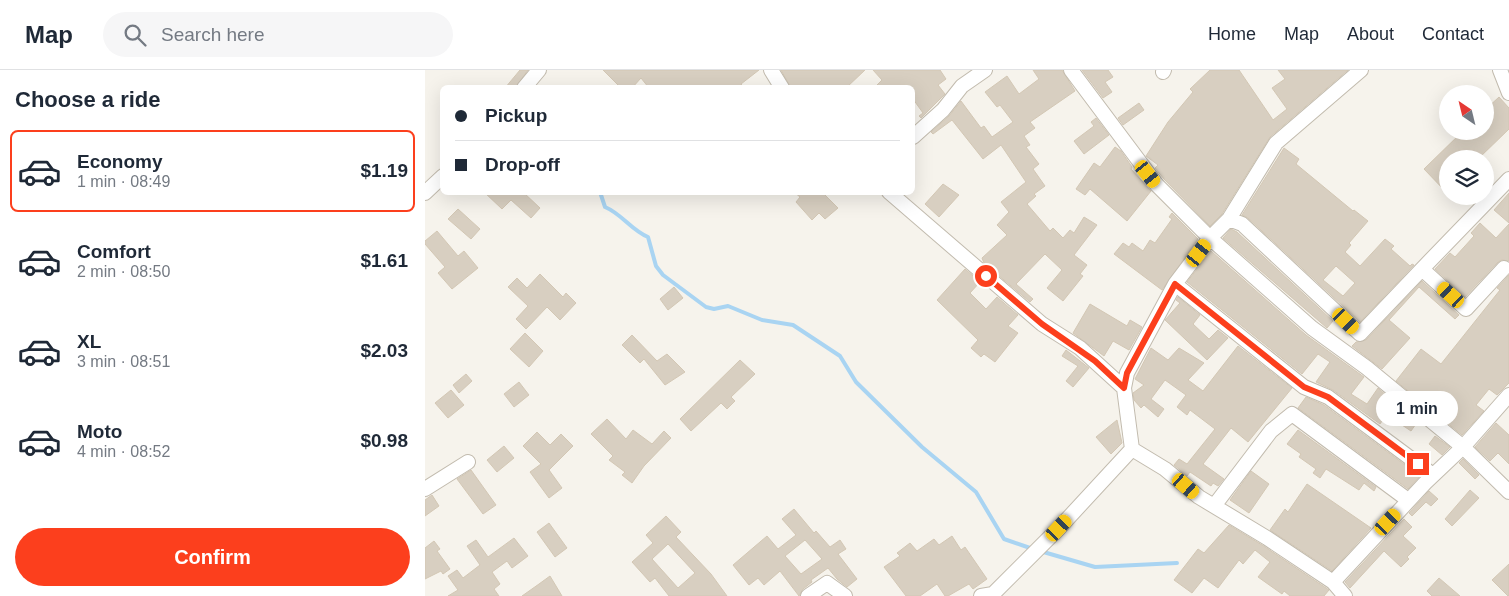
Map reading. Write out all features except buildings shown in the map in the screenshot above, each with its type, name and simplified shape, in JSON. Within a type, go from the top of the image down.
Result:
[{"type":"street","points":[[526,85],[539,70]]},
{"type":"street","points":[[771,70],[780,85]]},
{"type":"street","points":[[915,134],[943,110],[962,86],[985,70]]},
{"type":"street","points":[[1071,70],[1157,185],[1210,238],[1312,328],[1367,368],[1463,447],[1509,492]]},
{"type":"street","points":[[1345,596],[1333,582],[1199,497],[1165,469],[1133,449],[1124,388],[1127,373],[1175,284],[1210,238],[1229,219],[1276,143],[1361,70]]},
{"type":"street","points":[[1500,70],[1509,93]]},
{"type":"street","points":[[425,193],[440,179]]},
{"type":"street","points":[[1229,219],[1242,224],[1359,334],[1509,179]]},
{"type":"street","points":[[892,195],[1042,324],[1080,348],[1124,388]]},
{"type":"street","points":[[1422,269],[1466,308],[1504,268]]},
{"type":"street","points":[[1175,284],[1304,387],[1328,397],[1433,475]]},
{"type":"street","points":[[1333,582],[1408,500],[1463,447],[1509,395]]},
{"type":"street","points":[[1214,506],[1271,431],[1292,414],[1408,500]]},
{"type":"street","points":[[981,596],[993,594],[1059,528],[1133,449]]},
{"type":"street","points":[[425,489],[468,462]]},
{"type":"street","points":[[808,596],[827,583],[845,596]]},
{"type":"waterway","points":[[601,195],[605,207],[648,237],[656,266],[663,275],[706,307],[714,309],[728,306],[762,320],[793,325],[840,356],[856,382],[922,447],[976,492],[1004,539],[1033,549]]},
{"type":"waterway","points":[[1040,551],[1095,567],[1177,563]]},
{"type":"route","points":[[986,276],[1042,324],[1080,348],[1124,388],[1127,373],[1175,284],[1214,314],[1251,347],[1304,387],[1328,397],[1418,464]]}]
